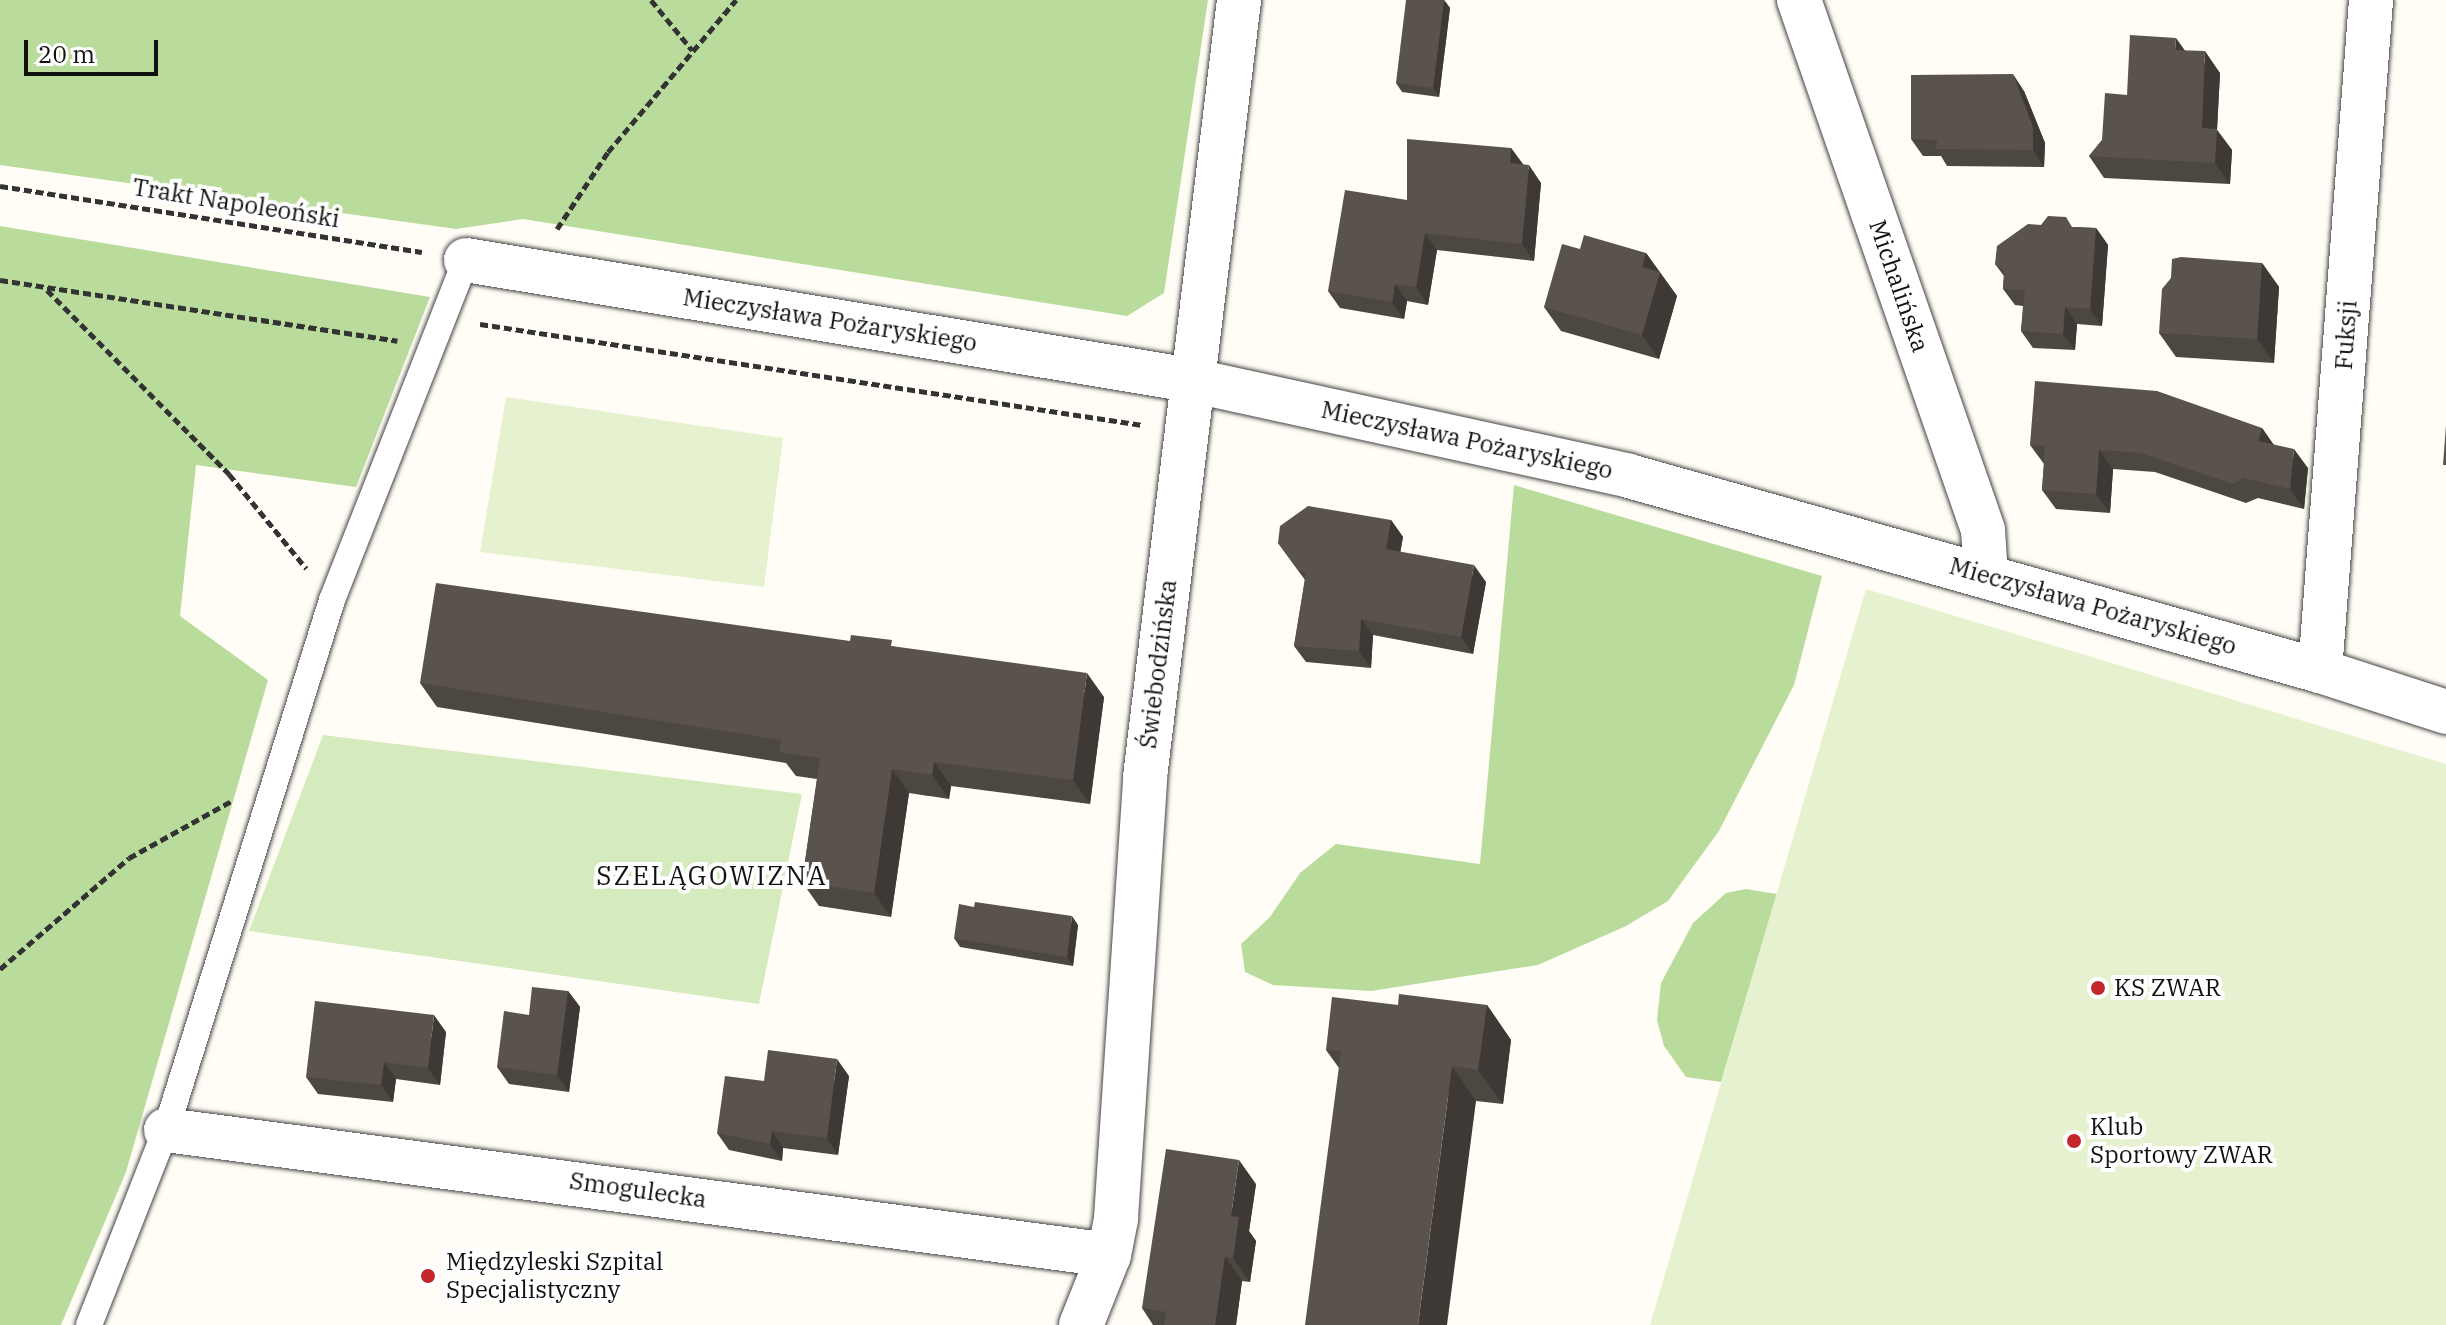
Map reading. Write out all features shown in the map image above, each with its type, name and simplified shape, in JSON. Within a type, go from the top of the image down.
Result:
[{"type":"street","name":"Świebodzińska","points":[[1081,1325],[1109,1255],[1145,777],[1190,380],[1239,0]]},
{"type":"street","name":"Michalińska","points":[[1799,0],[1983,530],[1986,575]]},
{"type":"street","name":"Fuksji","points":[[2320,671],[2371,0]]},
{"type":"street","name":"Mieczysława Pożaryskiego","points":[[466,260],[1190,380],[1629,476],[2320,671],[2446,712]]},
{"type":"street","name":"Smogulecka","points":[[166,1130],[1109,1255]]},
{"type":"lane","points":[[89,1325],[166,1130],[273,779],[332,600],[466,260]]},
{"type":"path","points":[[651,0],[692,50]]},
{"type":"path","points":[[529,272],[608,152],[736,0]]},
{"type":"path","name":"Trakt Napoleoński","points":[[0,186],[302,230],[466,260]]},
{"type":"path","points":[[0,280],[47,290],[170,303],[355,337],[434,345]]},
{"type":"path","points":[[47,290],[229,474],[332,600]]},
{"type":"path","points":[[443,319],[1185,432]]},
{"type":"path","points":[[0,969],[129,858],[273,779]]},
{"type":"green space","points":[[0,0],[1208,0],[1164,293],[1127,316],[523,219],[456,229],[0,165]]},
{"type":"green space","points":[[0,226],[430,297],[356,487],[196,465],[180,616],[268,680],[126,1172],[61,1325],[0,1325]]},
{"type":"green space","points":[[506,397],[783,438],[764,587],[480,552]]},
{"type":"green space","points":[[1514,485],[1822,576],[1794,685],[1719,831],[1668,901],[1626,926],[1538,965],[1371,991],[1273,985],[1245,972],[1241,944],[1270,917],[1300,873],[1336,844],[1480,864]]},
{"type":"green space","name":"KS ZWAR","points":[[1866,589],[2446,764],[2446,1325],[1650,1325]]},
{"type":"green space","points":[[323,735],[802,794],[759,1004],[249,931]]},
{"type":"green space","points":[[1746,889],[1777,894],[1721,1082],[1686,1077],[1664,1046],[1657,1020],[1661,983],[1693,923],[1726,893]]},
{"type":"building","points":[[1406,0],[1444,0],[1433,88],[1396,83]]},
{"type":"building","points":[[2130,35],[2176,38],[2175,50],[2205,51],[2202,128],[2217,129],[2215,163],[2089,156],[2102,140],[2105,93],[2127,95]]},
{"type":"building","points":[[2013,74],[2033,127],[2033,150],[1936,149],[1937,140],[1911,139],[1911,75]]},
{"type":"building","points":[[1407,139],[1511,148],[1510,163],[1529,165],[1522,244],[1425,233],[1416,287],[1395,284],[1392,302],[1328,291],[1345,190],[1407,200]]},
{"type":"building","points":[[2048,216],[2066,217],[2072,227],[2096,228],[2090,309],[2065,307],[2063,334],[2021,331],[2025,290],[2003,289],[2004,271],[1995,264],[1997,246],[2028,224],[2041,225]]},
{"type":"building","points":[[1584,235],[1646,253],[1642,267],[1660,272],[1642,335],[1544,307],[1562,244],[1580,249]]},
{"type":"building","points":[[2172,259],[2262,263],[2257,339],[2159,333],[2162,289],[2171,278]]},
{"type":"building","points":[[2035,381],[2157,391],[2262,428],[2258,441],[2294,449],[2290,489],[2244,478],[2233,484],[2141,453],[2099,450],[2096,494],[2042,490],[2045,446],[2030,445]]},
{"type":"building","points":[[2446,425],[2446,465],[2443,465]]},
{"type":"building","points":[[1308,506],[1391,520],[1386,549],[1474,565],[1461,637],[1361,619],[1359,651],[1294,646],[1306,572],[1298,570],[1278,543],[1280,526]]},
{"type":"building","points":[[436,583],[850,641],[851,635],[892,640],[891,646],[1087,673],[1073,780],[934,762],[932,775],[892,769],[874,893],[802,882],[820,758],[779,752],[781,740],[420,683]]},
{"type":"building","points":[[975,902],[1072,916],[1067,957],[954,938],[959,904],[974,907]]},
{"type":"building","points":[[532,987],[568,991],[557,1075],[497,1067],[504,1011],[529,1015]]},
{"type":"building","points":[[1399,994],[1487,1005],[1478,1070],[1452,1066],[1418,1325],[1305,1325],[1341,1051],[1326,1050],[1332,997],[1398,1005]]},
{"type":"building","points":[[315,1001],[434,1015],[428,1068],[384,1062],[381,1085],[306,1077]]},
{"type":"building","points":[[768,1050],[837,1059],[827,1138],[772,1131],[770,1144],[717,1133],[725,1076],[764,1081]]},
{"type":"building","points":[[1166,1149],[1239,1160],[1231,1216],[1239,1217],[1233,1258],[1225,1256],[1215,1325],[1164,1325],[1166,1312],[1142,1308]]},
{"type":"place","name":"KS ZWAR","points":[[2098,988]]},
{"type":"place","name":"Klub Sportowy ZWAR","points":[[2074,1141]]},
{"type":"place","name":"Międzyleski Szpital Specjalistyczny","points":[[428,1276]]},
{"type":"district","name":"SZELĄGOWIZNA","points":[[712,876]]}]
